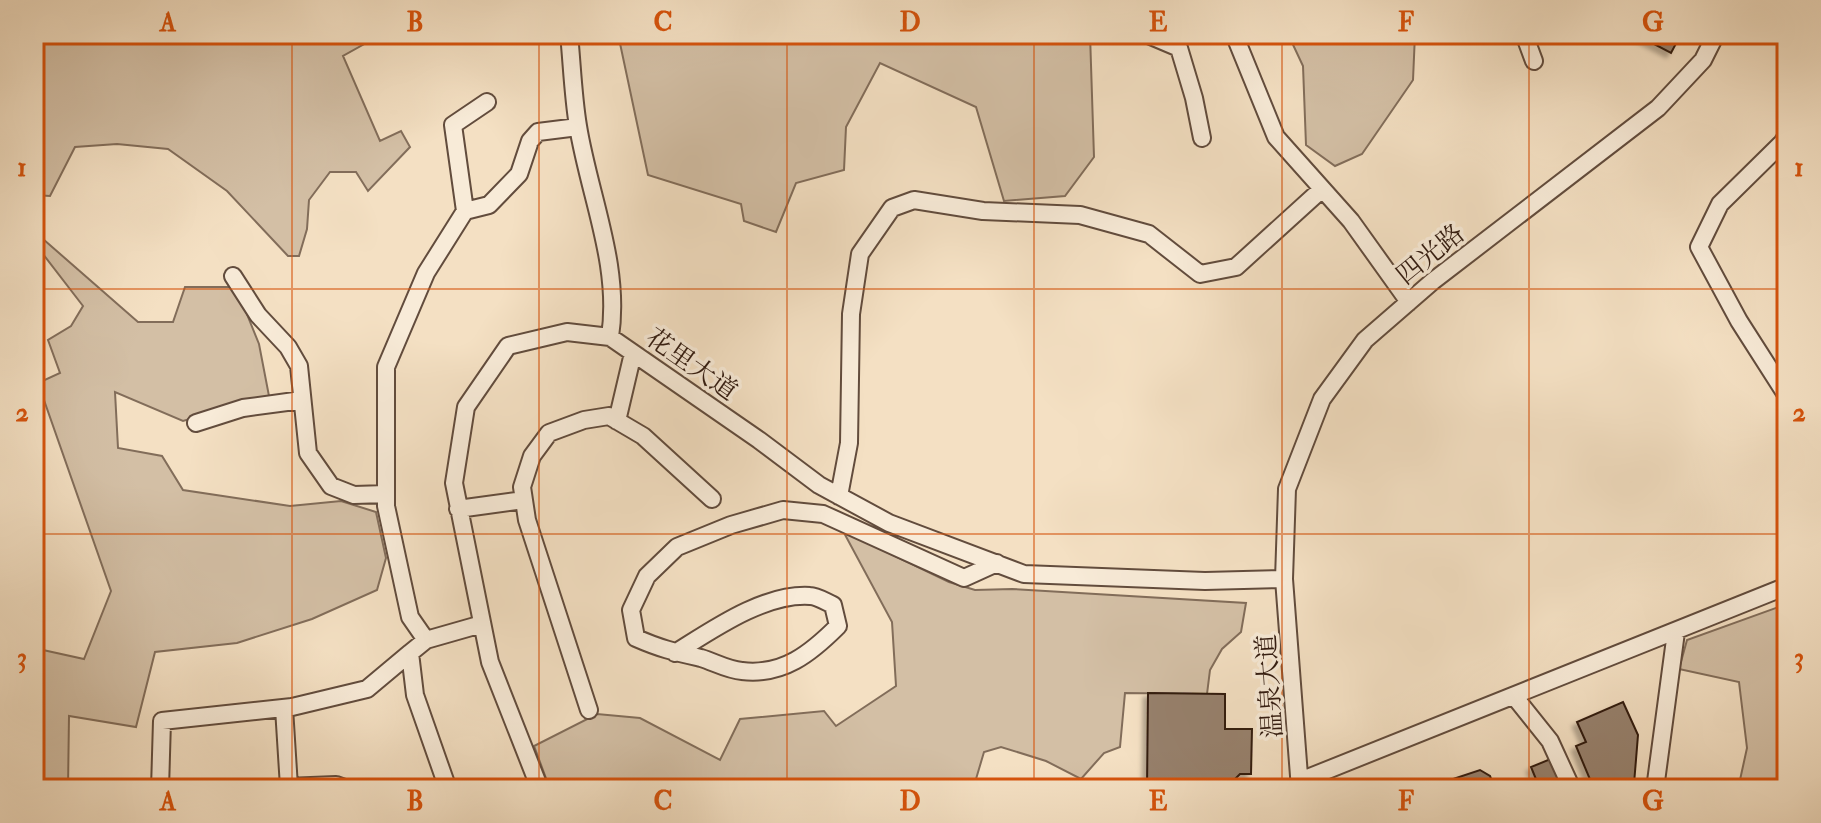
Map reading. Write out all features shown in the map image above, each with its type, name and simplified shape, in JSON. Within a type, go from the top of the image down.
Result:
[{"type":"street","points":[[569,34],[578,127],[599,214],[614,309],[610,337]]},
{"type":"street","points":[[1146,34],[1179,48],[1202,138]]},
{"type":"street","points":[[1234,34],[1276,137],[1351,221],[1409,302]]},
{"type":"street","points":[[1524,34],[1534,61]]},
{"type":"street","name":"四光路","points":[[1284,579],[1287,489],[1322,399],[1365,340],[1433,281],[1658,108],[1703,60],[1716,34]]},
{"type":"street","points":[[426,640],[410,617],[386,506],[386,367],[426,273],[465,211],[453,125],[487,102]]},
{"type":"street","points":[[465,211],[489,205],[519,174],[530,141],[538,132],[578,127]]},
{"type":"street","points":[[1787,135],[1720,204],[1699,247],[1739,321],[1787,396]]},
{"type":"street","points":[[839,496],[849,443],[851,314],[860,254],[892,208],[914,200],[983,211],[1080,215],[1149,234],[1200,274],[1236,267],[1322,189]]},
{"type":"street","points":[[233,276],[258,315],[288,347],[299,366],[308,453],[331,486],[354,495],[386,494]]},
{"type":"street","name":"花里大道","points":[[540,789],[490,662],[454,483],[466,407],[508,346],[567,332],[610,337],[819,485],[889,523],[1024,574],[1205,581],[1284,579]]},
{"type":"street","points":[[617,421],[633,353]]},
{"type":"street","points":[[196,423],[243,408],[302,400]]},
{"type":"street","points":[[589,710],[527,520],[522,487],[532,456],[549,433],[584,420],[609,416],[643,436],[712,499]]},
{"type":"street","points":[[458,509],[524,500]]},
{"type":"street","points":[[675,653],[733,618],[777,600],[812,595],[833,605],[838,626],[810,654],[766,672],[740,671],[675,653],[636,638],[631,610],[647,576],[677,547],[731,525],[783,510],[823,514],[964,578],[997,563]]},
{"type":"street","name":"温泉大道","points":[[1284,579],[1300,785]]},
{"type":"street","points":[[1300,785],[1787,586]]},
{"type":"street","points":[[160,789],[162,721],[284,708],[367,689],[426,640],[482,624]]},
{"type":"street","points":[[1655,789],[1676,632]]},
{"type":"street","points":[[410,653],[415,695],[448,789]]},
{"type":"street","points":[[1514,696],[1550,741],[1572,789]]},
{"type":"street","points":[[284,708],[289,787]]},
{"type":"street","points":[[239,789],[336,785],[347,789]]},
{"type":"shaded area","points":[[34,34],[435,34],[421,41],[377,37],[343,56],[380,141],[401,131],[410,147],[368,191],[356,172],[330,172],[309,200],[307,229],[299,256],[288,256],[227,191],[168,149],[117,144],[75,147],[50,196],[34,195]]},
{"type":"shaded area","points":[[618,34],[1090,34],[1094,157],[1065,196],[1004,201],[976,107],[880,63],[846,127],[844,170],[796,183],[776,232],[744,221],[741,204],[648,175]]},
{"type":"shaded area","points":[[1288,34],[1415,34],[1413,80],[1362,154],[1335,166],[1306,145],[1303,66]]},
{"type":"shaded area","points":[[43,239],[138,322],[173,322],[185,287],[236,287],[259,344],[269,396],[183,421],[115,392],[118,448],[162,456],[183,490],[290,506],[341,501],[376,512],[386,558],[377,590],[312,619],[237,643],[155,652],[136,727],[69,716],[68,789],[34,789],[34,648],[84,659],[111,591],[38,383],[60,373],[48,340],[71,326],[83,306],[36,245]]},
{"type":"shaded area","points":[[843,531],[949,582],[975,590],[1012,589],[1246,603],[1241,632],[1222,649],[1210,670],[1207,694],[1125,693],[1120,747],[1104,753],[1081,779],[1046,761],[1001,747],[984,752],[976,779],[996,785],[1006,781],[1013,789],[550,789],[534,746],[597,714],[640,718],[720,760],[740,719],[824,711],[836,726],[896,686],[892,622]]},
{"type":"shaded area","points":[[1787,604],[1787,789],[1738,789],[1747,748],[1739,682],[1679,669],[1687,640]]},
{"type":"building","points":[[1635,34],[1681,34],[1671,53]]},
{"type":"building","points":[[1148,693],[1225,694],[1225,729],[1252,729],[1251,774],[1240,774],[1225,789],[1147,789]]},
{"type":"building","points":[[1623,702],[1638,735],[1634,784],[1613,782],[1616,789],[1594,789],[1576,746],[1586,742],[1577,722]]},
{"type":"building","points":[[1553,758],[1565,789],[1540,789],[1531,767]]},
{"type":"building","points":[[1480,770],[1490,776],[1495,789],[1423,789]]}]
